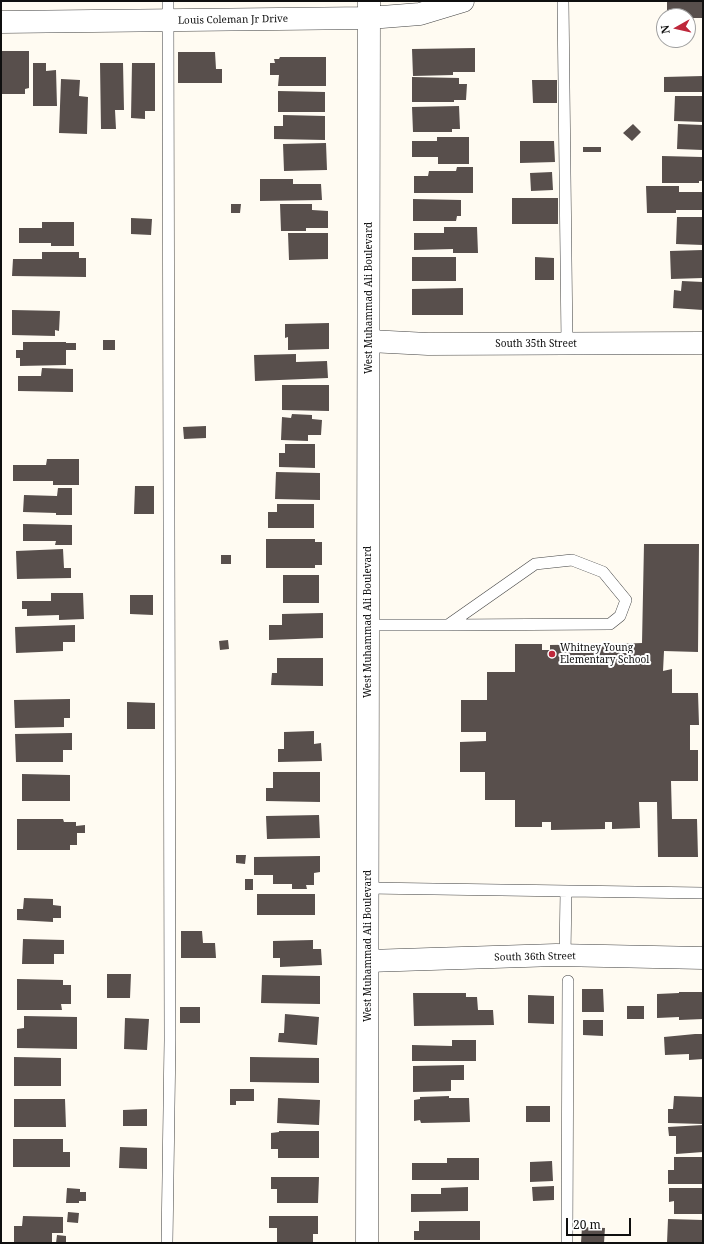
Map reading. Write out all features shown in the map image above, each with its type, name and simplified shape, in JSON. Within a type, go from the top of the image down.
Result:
[{"type":"street","name":"Louis Coleman Jr Drive","points":[[1,22],[168,11],[369,10],[420,14],[464,1]]},
{"type":"street","name":"West Muhammad Ali Boulevard","points":[[367,1243],[369,10]]},
{"type":"street","name":"South 35th Street","points":[[369,342],[428,344],[703,344]]},
{"type":"street","name":"South 36th Street","points":[[368,960],[565,956],[703,958]]},
{"type":"lane","points":[[563,1],[567,344]]},
{"type":"lane","points":[[167,1243],[170,1040],[168,11]]},
{"type":"lane","points":[[368,625],[448,625],[610,624],[620,616],[626,600],[602,572],[572,560],[536,564],[448,625]]},
{"type":"lane","points":[[367,888],[703,894]]},
{"type":"lane","points":[[565,956],[566,891]]},
{"type":"lane","points":[[567,1243],[568,981]]},
{"type":"building","points":[[667,1],[703,2],[703,18],[696,18],[696,8],[667,8]]},
{"type":"building","points":[[475,48],[475,72],[453,72],[453,75],[413,76],[412,49]]},
{"type":"building","points":[[1,51],[29,51],[29,88],[25,89],[25,94],[1,94]]},
{"type":"building","points":[[178,52],[215,52],[216,69],[222,69],[222,83],[178,83]]},
{"type":"building","points":[[280,57],[326,57],[326,86],[278,86],[279,75],[270,75],[270,63],[275,63],[274,59],[279,59]]},
{"type":"building","points":[[33,63],[46,63],[46,71],[56,70],[57,106],[33,106]]},
{"type":"building","points":[[100,63],[123,63],[124,110],[115,110],[116,129],[101,129]]},
{"type":"building","points":[[132,63],[155,63],[155,111],[145,111],[145,119],[131,118]]},
{"type":"building","points":[[703,76],[703,92],[664,92],[664,77]]},
{"type":"building","points":[[412,77],[459,78],[459,84],[467,84],[466,100],[454,100],[454,102],[412,102]]},
{"type":"building","points":[[61,79],[80,80],[79,96],[88,97],[87,134],[59,133]]},
{"type":"building","points":[[532,80],[557,80],[557,103],[533,103]]},
{"type":"building","points":[[278,91],[325,92],[325,112],[278,112]]},
{"type":"building","points":[[675,96],[703,96],[703,122],[674,121]]},
{"type":"building","points":[[459,106],[460,129],[452,129],[452,132],[413,132],[412,107]]},
{"type":"building","points":[[283,115],[325,116],[325,140],[274,139],[274,126],[283,126]]},
{"type":"building","points":[[633,124],[641,132],[632,141],[623,133]]},
{"type":"building","points":[[678,124],[703,125],[703,150],[677,149]]},
{"type":"building","points":[[437,137],[469,137],[469,164],[438,164],[438,157],[412,157],[412,141],[437,141]]},
{"type":"building","points":[[520,141],[554,141],[555,162],[520,163]]},
{"type":"building","points":[[326,143],[327,170],[284,171],[283,144]]},
{"type":"building","points":[[583,147],[601,147],[601,152],[583,152]]},
{"type":"building","points":[[662,156],[702,157],[703,181],[699,181],[699,183],[662,183]]},
{"type":"building","points":[[457,167],[473,167],[473,193],[414,193],[414,176],[428,176],[429,171],[456,171]]},
{"type":"building","points":[[552,172],[553,190],[531,191],[530,173]]},
{"type":"building","points":[[260,179],[293,179],[293,184],[321,184],[322,200],[260,201]]},
{"type":"building","points":[[646,186],[679,186],[679,192],[703,192],[703,210],[676,210],[676,213],[647,213]]},
{"type":"building","points":[[512,198],[558,198],[558,224],[512,224]]},
{"type":"building","points":[[413,199],[461,200],[461,216],[457,216],[456,221],[413,221]]},
{"type":"building","points":[[231,204],[241,204],[240,213],[231,213]]},
{"type":"building","points":[[280,204],[312,204],[312,210],[328,211],[328,228],[306,228],[306,231],[281,231]]},
{"type":"building","points":[[677,217],[703,217],[703,245],[676,244]]},
{"type":"building","points":[[131,218],[152,219],[151,235],[131,234]]},
{"type":"building","points":[[42,222],[74,222],[74,246],[51,246],[51,243],[19,243],[19,228],[42,228]]},
{"type":"building","points":[[444,227],[477,227],[478,253],[453,253],[453,249],[414,250],[414,233],[444,233]]},
{"type":"building","points":[[288,233],[328,233],[328,259],[289,260]]},
{"type":"building","points":[[703,250],[703,278],[671,279],[670,251]]},
{"type":"building","points":[[42,252],[79,252],[79,258],[86,258],[86,277],[12,276],[13,259],[42,259]]},
{"type":"building","points":[[412,257],[456,257],[456,281],[412,281]]},
{"type":"building","points":[[535,257],[554,258],[554,280],[535,280]]},
{"type":"building","points":[[682,281],[703,282],[703,310],[673,308],[674,290],[681,291]]},
{"type":"building","points":[[463,288],[463,315],[412,315],[412,289]]},
{"type":"building","points":[[12,310],[60,311],[59,331],[55,330],[55,336],[12,335]]},
{"type":"building","points":[[329,323],[329,349],[288,350],[288,337],[285,338],[285,324]]},
{"type":"building","points":[[103,340],[115,340],[115,350],[103,350]]},
{"type":"building","points":[[23,342],[76,343],[76,350],[66,350],[66,365],[20,366],[20,358],[16,358],[16,350],[23,350]]},
{"type":"building","points":[[296,354],[296,362],[327,361],[328,378],[255,381],[254,355]]},
{"type":"building","points":[[42,368],[73,369],[73,392],[18,391],[18,376],[41,376]]},
{"type":"building","points":[[282,385],[329,385],[329,411],[282,410]]},
{"type":"building","points":[[292,414],[312,415],[312,419],[322,420],[321,435],[308,435],[308,441],[281,440],[282,417],[291,418]]},
{"type":"building","points":[[206,426],[206,438],[184,439],[183,427]]},
{"type":"building","points":[[285,444],[315,444],[315,468],[279,467],[279,453],[285,453]]},
{"type":"building","points":[[47,459],[79,459],[79,485],[53,485],[53,481],[13,481],[13,465],[46,465]]},
{"type":"building","points":[[276,472],[320,473],[320,500],[275,499]]},
{"type":"building","points":[[135,486],[154,486],[154,514],[134,514]]},
{"type":"building","points":[[58,488],[72,488],[72,515],[23,512],[24,495],[57,496]]},
{"type":"building","points":[[277,504],[314,504],[314,528],[268,528],[268,512],[277,512]]},
{"type":"building","points":[[23,524],[72,525],[72,545],[55,545],[56,541],[23,541]]},
{"type":"building","points":[[266,539],[315,539],[315,542],[322,542],[322,565],[315,565],[315,568],[266,568]]},
{"type":"building","points":[[644,544],[699,544],[698,652],[664,651],[663,671],[672,669],[672,693],[698,693],[699,725],[690,725],[690,750],[698,750],[698,781],[671,781],[672,819],[697,819],[698,857],[658,857],[657,802],[639,802],[640,828],[612,829],[612,822],[605,822],[605,829],[551,830],[551,822],[542,822],[542,827],[515,827],[515,800],[485,800],[485,772],[460,772],[460,742],[486,741],[486,732],[461,732],[461,700],[487,700],[487,672],[515,672],[515,644],[542,644],[542,650],[550,650],[550,645],[606,644],[605,650],[614,650],[614,644],[642,643]]},
{"type":"building","points":[[63,549],[64,568],[71,568],[71,578],[17,579],[16,551]]},
{"type":"building","points":[[221,555],[231,555],[231,564],[221,564]]},
{"type":"building","points":[[283,575],[319,575],[319,603],[283,603]]},
{"type":"building","points":[[51,593],[83,593],[84,619],[59,620],[59,615],[27,616],[27,609],[22,609],[22,601],[51,601]]},
{"type":"building","points":[[130,595],[153,595],[153,615],[130,614]]},
{"type":"building","points":[[323,613],[323,638],[269,640],[269,625],[282,625],[282,614]]},
{"type":"building","points":[[75,625],[75,642],[63,642],[63,651],[16,653],[15,627]]},
{"type":"building","points":[[228,640],[229,649],[220,650],[219,641]]},
{"type":"building","points":[[277,658],[323,658],[323,686],[271,685],[272,673],[277,673]]},
{"type":"building","points":[[70,699],[70,718],[64,718],[64,727],[15,728],[14,700]]},
{"type":"building","points":[[127,702],[155,703],[155,729],[127,729]]},
{"type":"building","points":[[314,731],[314,744],[321,743],[322,761],[278,762],[278,749],[284,749],[284,732]]},
{"type":"building","points":[[72,733],[72,750],[63,750],[63,762],[16,762],[15,734]]},
{"type":"building","points":[[273,772],[320,772],[320,802],[266,801],[266,788],[273,788]]},
{"type":"building","points":[[22,774],[70,775],[70,801],[22,801]]},
{"type":"building","points":[[319,815],[320,838],[267,839],[266,816]]},
{"type":"building","points":[[17,819],[63,819],[64,822],[76,822],[76,826],[85,825],[85,833],[77,833],[77,845],[70,845],[70,850],[17,850]]},
{"type":"building","points":[[236,855],[246,855],[245,864],[236,863]]},
{"type":"building","points":[[320,856],[320,872],[314,873],[314,885],[306,885],[307,889],[292,889],[292,884],[273,884],[273,875],[254,875],[254,857]]},
{"type":"building","points":[[245,879],[253,879],[253,890],[245,890]]},
{"type":"building","points":[[257,894],[315,894],[315,915],[257,915]]},
{"type":"building","points":[[24,898],[53,899],[53,905],[61,906],[61,918],[53,918],[53,922],[17,920],[17,909],[23,909]]},
{"type":"building","points":[[181,931],[202,931],[203,943],[215,943],[216,958],[181,958]]},
{"type":"building","points":[[23,939],[64,940],[64,954],[54,954],[54,964],[22,964]]},
{"type":"building","points":[[313,940],[313,949],[321,949],[322,965],[280,967],[280,958],[273,958],[273,941]]},
{"type":"building","points":[[107,974],[131,974],[130,998],[107,998]]},
{"type":"building","points":[[262,975],[320,976],[320,1004],[261,1003]]},
{"type":"building","points":[[17,979],[63,980],[63,985],[71,985],[71,1004],[61,1004],[62,1010],[17,1010]]},
{"type":"building","points":[[582,989],[603,989],[604,1012],[582,1012]]},
{"type":"building","points":[[703,992],[703,1019],[679,1020],[679,1017],[657,1018],[657,994]]},
{"type":"building","points":[[413,993],[466,993],[466,997],[477,997],[478,1010],[493,1010],[494,1025],[414,1026]]},
{"type":"building","points":[[528,995],[554,996],[554,1024],[528,1023]]},
{"type":"building","points":[[627,1006],[644,1006],[644,1019],[627,1019]]},
{"type":"building","points":[[180,1007],[200,1007],[200,1023],[180,1023]]},
{"type":"building","points":[[285,1014],[319,1017],[317,1045],[278,1042],[279,1033],[284,1033]]},
{"type":"building","points":[[24,1016],[77,1017],[77,1049],[17,1048],[17,1029],[24,1028]]},
{"type":"building","points":[[125,1018],[149,1019],[147,1050],[124,1049]]},
{"type":"building","points":[[583,1020],[603,1020],[603,1036],[583,1035]]},
{"type":"building","points":[[703,1034],[703,1059],[689,1060],[689,1054],[665,1055],[664,1037]]},
{"type":"building","points":[[452,1040],[476,1040],[476,1061],[412,1061],[412,1045],[452,1046]]},
{"type":"building","points":[[14,1057],[61,1058],[61,1086],[14,1086]]},
{"type":"building","points":[[250,1057],[319,1058],[319,1083],[250,1082]]},
{"type":"building","points":[[464,1065],[464,1080],[451,1080],[451,1091],[413,1092],[413,1066]]},
{"type":"building","points":[[230,1089],[254,1089],[254,1101],[236,1101],[236,1105],[230,1105]]},
{"type":"building","points":[[449,1096],[449,1098],[469,1098],[470,1122],[421,1123],[420,1120],[414,1121],[414,1100],[420,1099],[420,1097]]},
{"type":"building","points":[[674,1096],[703,1097],[703,1124],[668,1123],[668,1109],[673,1109]]},
{"type":"building","points":[[278,1098],[320,1100],[319,1125],[277,1123]]},
{"type":"building","points":[[14,1099],[65,1099],[66,1127],[14,1127]]},
{"type":"building","points":[[526,1106],[550,1106],[550,1122],[526,1122]]},
{"type":"building","points":[[147,1109],[147,1126],[123,1126],[123,1110]]},
{"type":"building","points":[[703,1125],[703,1152],[676,1154],[676,1136],[669,1136],[668,1127]]},
{"type":"building","points":[[279,1131],[319,1131],[319,1158],[278,1158],[278,1149],[271,1149],[271,1133]]},
{"type":"building","points":[[13,1139],[63,1139],[63,1152],[70,1152],[70,1167],[13,1167]]},
{"type":"building","points":[[120,1147],[147,1148],[147,1169],[119,1168]]},
{"type":"building","points":[[674,1157],[703,1157],[703,1184],[668,1184],[668,1170],[674,1170]]},
{"type":"building","points":[[447,1158],[479,1158],[479,1180],[412,1180],[412,1163],[447,1163]]},
{"type":"building","points":[[552,1161],[553,1181],[530,1182],[530,1162]]},
{"type":"building","points":[[271,1177],[319,1177],[318,1203],[277,1203],[277,1189],[271,1189]]},
{"type":"building","points":[[554,1186],[554,1200],[533,1201],[532,1187]]},
{"type":"building","points":[[468,1187],[468,1211],[411,1212],[411,1194],[441,1194],[441,1188]]},
{"type":"building","points":[[67,1188],[80,1189],[80,1192],[86,1192],[86,1201],[79,1201],[79,1203],[66,1203]]},
{"type":"building","points":[[669,1188],[703,1188],[703,1214],[674,1214],[674,1201],[669,1202]]},
{"type":"building","points":[[68,1212],[79,1213],[78,1223],[67,1222]]},
{"type":"building","points":[[23,1216],[63,1217],[63,1233],[52,1233],[52,1243],[14,1243],[14,1226],[22,1226]]},
{"type":"building","points":[[269,1216],[318,1216],[318,1234],[313,1234],[313,1242],[277,1242],[277,1228],[269,1228]]},
{"type":"building","points":[[668,1219],[703,1220],[703,1243],[667,1243]]},
{"type":"building","points":[[419,1221],[480,1221],[480,1240],[414,1240],[414,1231],[419,1231]]},
{"type":"building","points":[[582,1227],[605,1228],[604,1243],[581,1243]]},
{"type":"building","points":[[57,1235],[66,1236],[66,1243],[56,1243]]},
{"type":"place","name":"Whitney Young Elementary School","points":[[552,654]]}]
